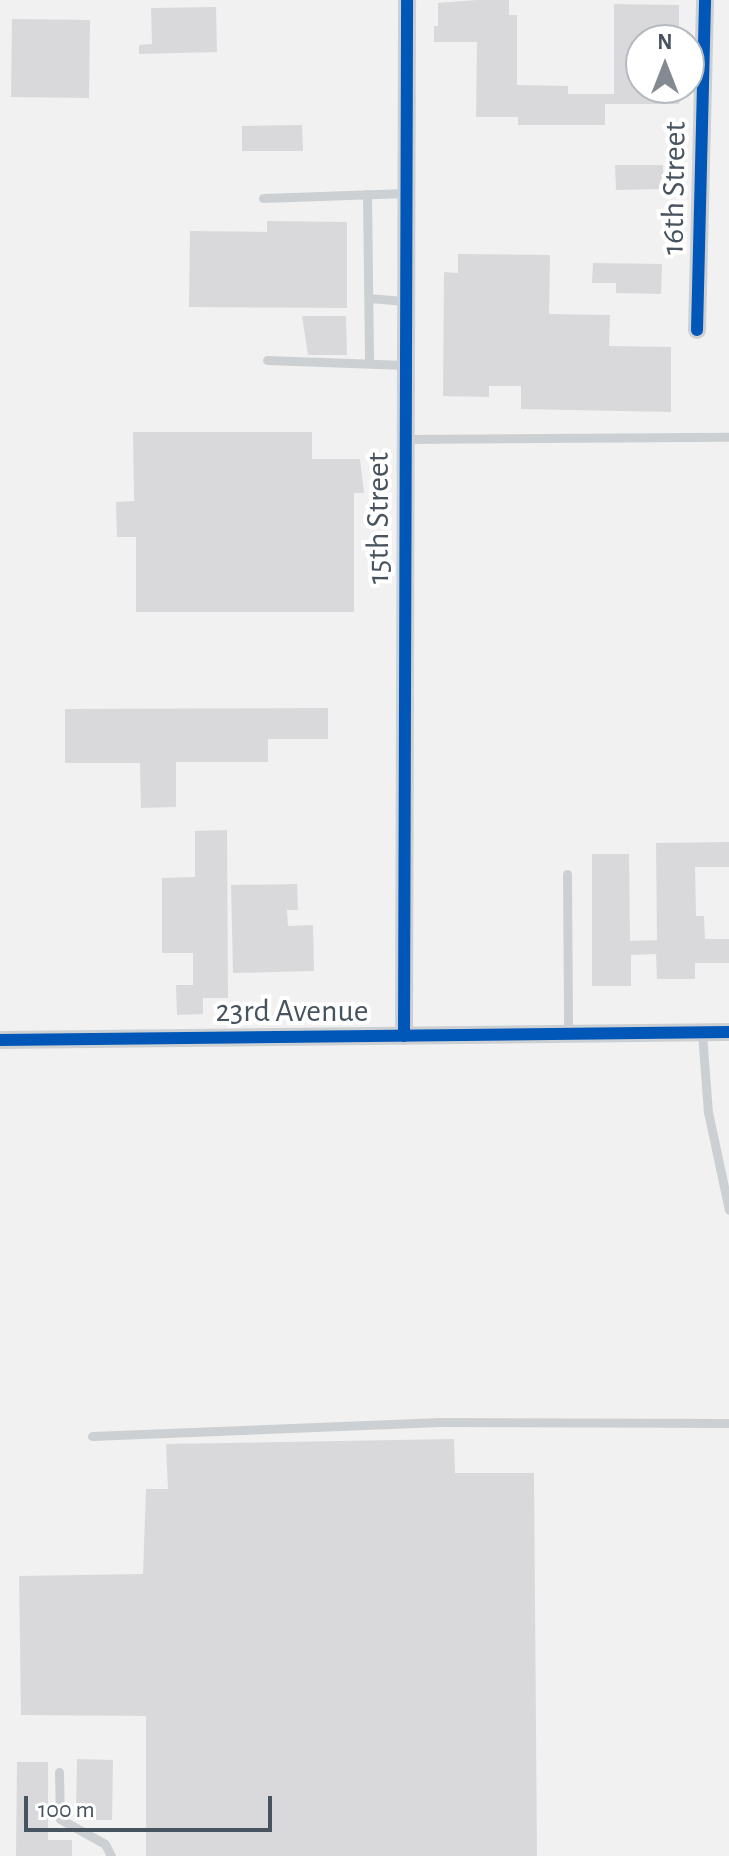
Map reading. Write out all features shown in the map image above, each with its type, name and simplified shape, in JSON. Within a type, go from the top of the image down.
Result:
[{"type":"street","name":"15th Street","points":[[404,1036],[407,0]]},
{"type":"street","name":"16th Street","points":[[697,330],[705,0]]},
{"type":"street","name":"23rd Avenue","points":[[0,1040],[729,1032]]},
{"type":"lane","points":[[263,198],[406,193]]},
{"type":"lane","points":[[367,194],[369,361]]},
{"type":"lane","points":[[369,298],[405,301]]},
{"type":"lane","points":[[267,360],[369,361],[405,365]]},
{"type":"lane","points":[[404,439],[729,437]]},
{"type":"lane","points":[[567,874],[568,1034]]},
{"type":"lane","points":[[702,1033],[708,1112],[729,1210]]},
{"type":"lane","points":[[92,1436],[441,1422],[729,1423]]},
{"type":"lane","points":[[59,1772],[60,1819],[105,1844],[111,1856]]},
{"type":"building","points":[[509,0],[509,15],[517,15],[517,85],[568,86],[568,94],[614,94],[614,4],[679,5],[679,24],[625,24],[625,104],[605,104],[605,125],[518,125],[518,117],[476,117],[477,42],[434,42],[438,3]]},
{"type":"building","points":[[216,7],[217,52],[139,54],[139,45],[152,44],[151,8]]},
{"type":"building","points":[[12,19],[90,20],[89,98],[11,97]]},
{"type":"building","points":[[302,125],[303,151],[242,151],[242,126]]},
{"type":"building","points":[[615,165],[663,165],[663,189],[616,190]]},
{"type":"building","points":[[267,221],[347,222],[347,308],[189,307],[190,231],[267,232]]},
{"type":"building","points":[[458,254],[550,255],[549,314],[610,315],[609,346],[671,347],[671,412],[521,409],[521,386],[489,386],[489,397],[443,396],[444,272],[458,273]]},
{"type":"building","points":[[593,263],[662,264],[661,294],[616,293],[616,283],[592,283]]},
{"type":"building","points":[[302,316],[346,316],[347,355],[308,355]]},
{"type":"building","points":[[133,432],[312,432],[312,459],[360,459],[364,493],[354,493],[354,612],[136,612],[136,537],[117,537],[116,502],[134,501]]},
{"type":"building","points":[[328,708],[328,739],[268,739],[268,762],[176,762],[176,807],[141,808],[140,763],[65,763],[65,709]]},
{"type":"building","points":[[227,830],[228,998],[203,998],[203,1014],[177,1015],[176,985],[193,985],[193,953],[162,953],[162,878],[195,877],[195,831]]},
{"type":"building","points":[[729,842],[729,867],[695,867],[696,916],[704,916],[705,939],[729,939],[729,963],[695,963],[695,979],[657,979],[656,954],[631,955],[631,986],[592,986],[592,854],[629,854],[630,941],[657,940],[656,843]]},
{"type":"building","points":[[297,884],[298,910],[287,910],[288,926],[313,925],[314,971],[233,973],[231,885]]},
{"type":"building","points":[[454,1439],[455,1473],[534,1473],[537,1856],[146,1856],[146,1716],[21,1715],[19,1576],[143,1574],[146,1489],[168,1489],[166,1444]]},
{"type":"building","points":[[77,1759],[113,1760],[112,1820],[76,1820]]},
{"type":"building","points":[[17,1762],[48,1762],[48,1840],[72,1840],[72,1856],[16,1856]]},
{"type":"cycle path","points":[[404,1036],[407,0]]},
{"type":"cycle path","points":[[697,330],[705,0]]},
{"type":"cycle path","points":[[0,1040],[729,1032]]}]
